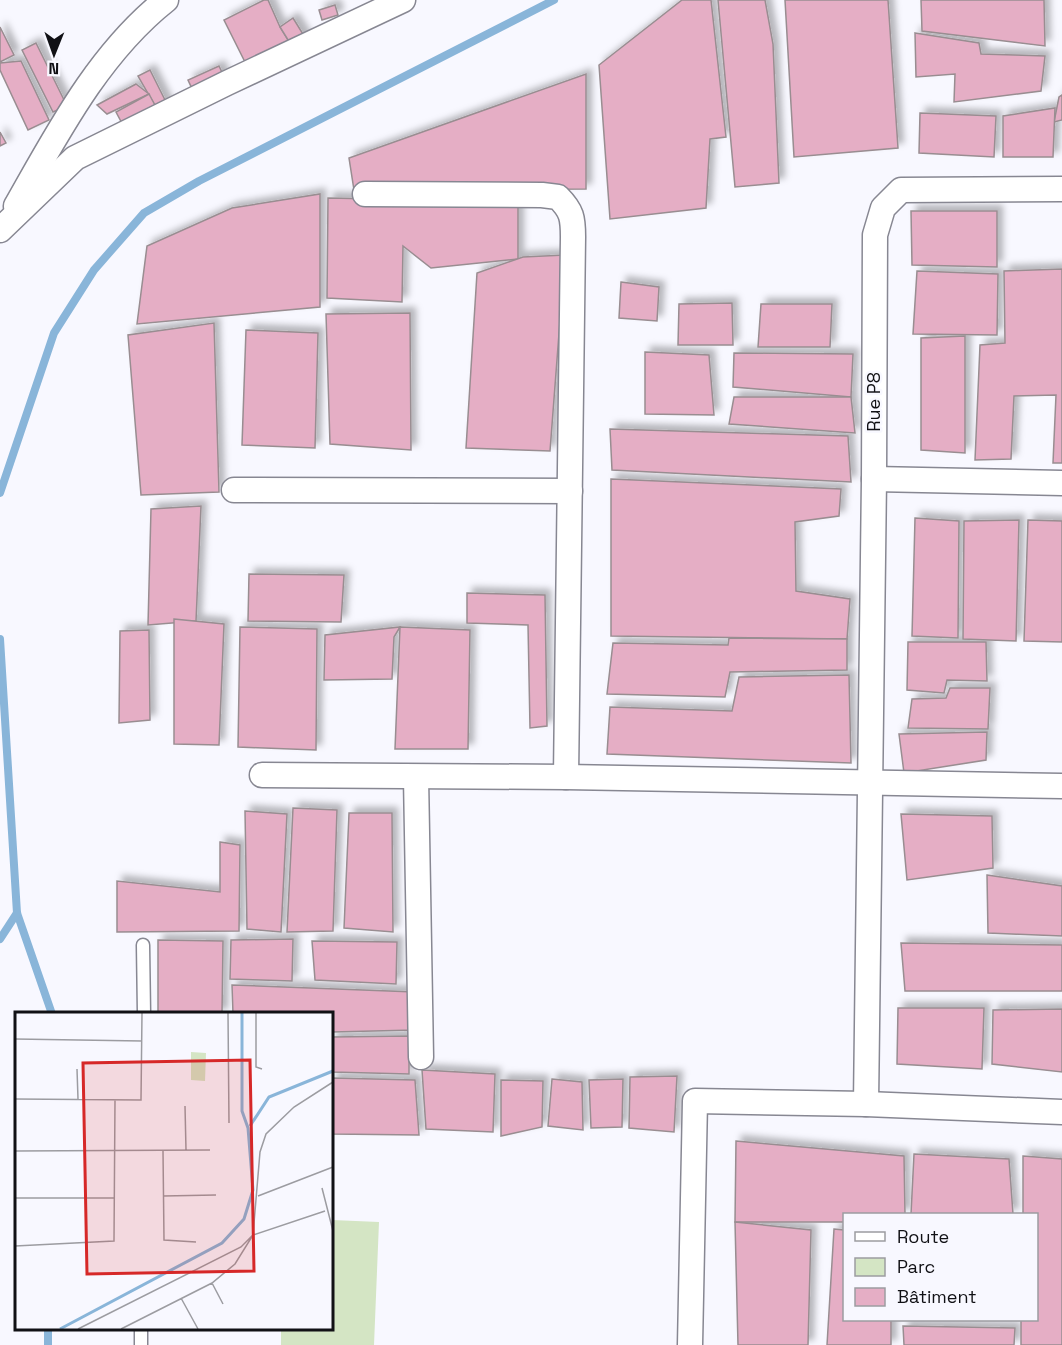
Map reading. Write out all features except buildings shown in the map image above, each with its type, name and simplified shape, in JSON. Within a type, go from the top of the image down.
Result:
[{"type":"street","points":[[1,233],[79,97],[118,47],[148,14],[166,0]]},
{"type":"street","points":[[1,233],[75,158],[227,82],[403,0]]},
{"type":"street","name":"Rue P8","points":[[866,1104],[874,479],[874,235],[883,208],[901,190],[1062,189]]},
{"type":"street","points":[[365,194],[542,195],[558,197],[569,208],[573,230],[566,777]]},
{"type":"street","points":[[874,479],[1062,483]]},
{"type":"street","points":[[234,490],[570,490]]},
{"type":"street","points":[[262,775],[566,777],[1062,786]]},
{"type":"street","points":[[416,777],[421,1057]]},
{"type":"street","points":[[690,1345],[695,1101],[866,1104],[1062,1112]]},
{"type":"lane","points":[[143,945],[144,1012]]},
{"type":"green space","points":[[333,1220],[379,1222],[374,1345],[281,1345],[281,1330],[333,1330]]},
{"type":"waterway","points":[[0,493],[54,333],[94,270],[144,213],[199,181],[554,0]]},
{"type":"waterway","points":[[0,639],[17,913],[51,1012]]},
{"type":"waterway","points":[[0,939],[17,913]]},
{"type":"waterway","points":[[48,1330],[48,1345]]}]
